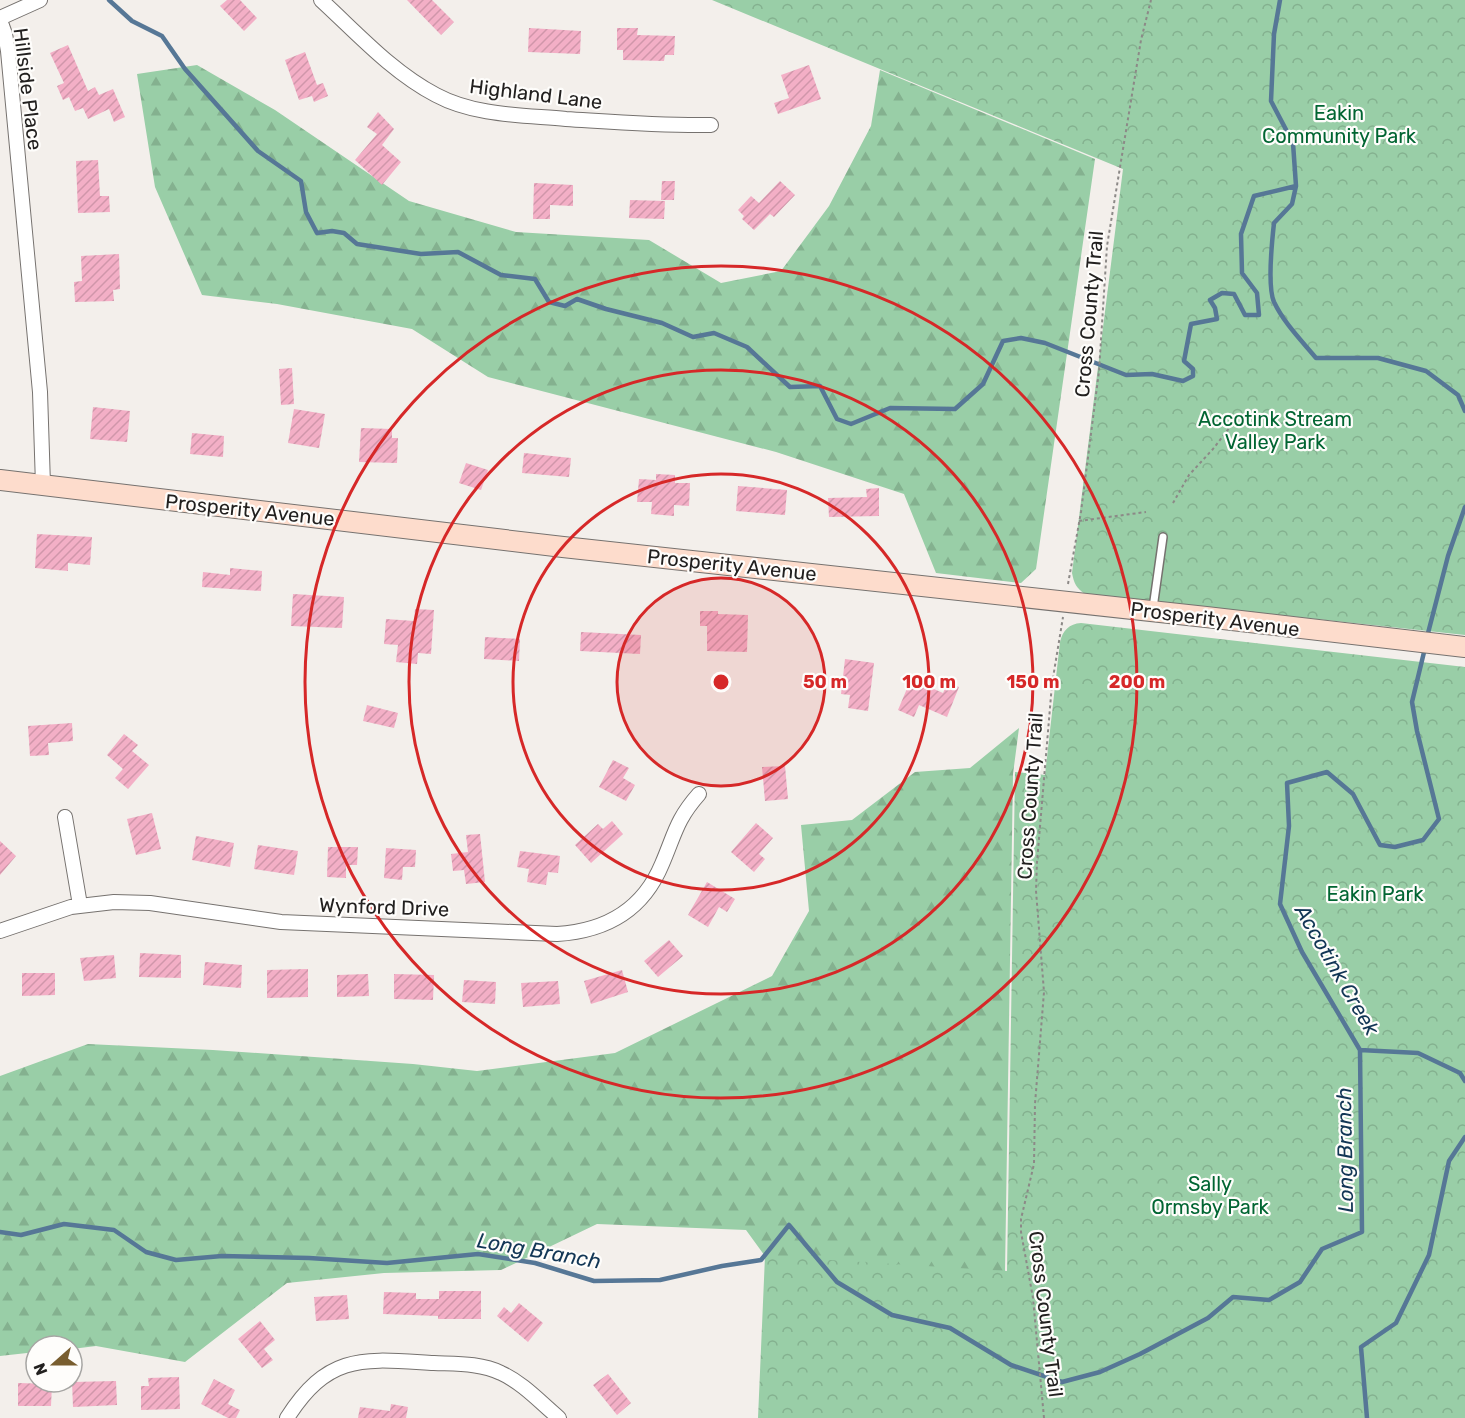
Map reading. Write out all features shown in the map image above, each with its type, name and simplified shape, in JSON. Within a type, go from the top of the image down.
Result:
[{"type":"main road","name":"Prosperity Avenue","points":[[0,480],[1462,647]]},
{"type":"street","points":[[0,19],[40,0]]},
{"type":"street","name":"Highland Lane","points":[[321,0],[413,82],[459,105],[482,111],[549,117],[663,126],[711,125]]},
{"type":"street","name":"Hillside Place","points":[[0,19],[8,51],[40,392],[44,485]]},
{"type":"street","name":"Wynford Drive","points":[[0,931],[80,906],[114,902],[150,903],[281,922],[557,934],[579,933],[609,923],[640,899],[653,883],[663,863],[676,826],[686,809],[699,794]]},
{"type":"street","points":[[65,816],[80,906]]},
{"type":"street","points":[[287,1418],[313,1384],[329,1373],[346,1365],[384,1360],[456,1364],[499,1372],[515,1381],[559,1418]]},
{"type":"lane","points":[[1152,611],[1163,537]]},
{"type":"path","name":"Cross County Trail","points":[[1044,1418],[1034,1298],[1021,1232],[1021,1219],[1034,1164],[1035,1104],[1044,992],[1036,891],[1037,862],[1052,684],[1079,521],[1100,371],[1107,246],[1141,40],[1151,0]]},
{"type":"path","points":[[1173,503],[1189,475],[1214,449],[1238,418]]},
{"type":"path","points":[[1079,521],[1146,512]]},
{"type":"green space","points":[[712,0],[1465,0],[1465,635],[1082,592],[1076,585],[1072,573],[1123,169]]},
{"type":"green space","points":[[197,65],[275,110],[409,201],[516,232],[649,240],[721,283],[781,271],[829,206],[871,126],[880,70],[1095,159],[1036,569],[1021,583],[936,573],[904,494],[776,452],[488,377],[412,329],[277,304],[202,295],[155,187],[137,74]]},
{"type":"green space","name":"Sally Ormsby Park","points":[[1081,623],[1465,667],[1465,1418],[758,1418],[765,1256],[1007,1271],[1015,772],[1045,775],[1060,642],[1067,628]]},
{"type":"green space","points":[[1019,728],[1013,774],[1005,1272],[764,1257],[746,1230],[597,1224],[501,1270],[384,1273],[287,1283],[185,1362],[96,1346],[84,1348],[84,1334],[24,1334],[24,1353],[0,1356],[0,1076],[88,1044],[213,1050],[413,1064],[477,1071],[615,1053],[772,976],[809,911],[801,825],[852,820],[915,772],[970,768]]},
{"type":"building","points":[[227,0],[240,0],[257,18],[244,31],[220,6]]},
{"type":"building","points":[[407,0],[432,0],[454,22],[441,35]]},
{"type":"building","points":[[529,28],[581,31],[580,54],[528,52]]},
{"type":"building","points":[[617,28],[638,28],[637,35],[675,36],[674,55],[665,55],[664,61],[623,60],[623,50],[617,50]]},
{"type":"building","points":[[68,45],[88,91],[95,87],[99,95],[113,89],[125,117],[114,122],[109,109],[88,119],[83,108],[75,111],[69,97],[63,100],[57,86],[64,83],[50,53]]},
{"type":"building","points":[[305,52],[317,85],[323,83],[328,96],[314,102],[312,96],[299,100],[285,60]]},
{"type":"building","points":[[809,65],[821,99],[778,114],[774,103],[789,98],[781,75]]},
{"type":"building","points":[[378,112],[394,129],[382,145],[401,162],[382,185],[355,160],[377,134],[367,127]]},
{"type":"building","points":[[98,160],[100,196],[109,196],[110,212],[78,213],[76,161]]},
{"type":"building","points":[[662,181],[675,181],[674,200],[661,200]]},
{"type":"building","points":[[780,181],[795,195],[774,217],[770,214],[754,230],[742,219],[744,216],[738,210],[751,196],[759,203]]},
{"type":"building","points":[[534,183],[573,185],[573,206],[550,205],[550,219],[533,219]]},
{"type":"building","points":[[630,200],[665,201],[664,219],[629,218]]},
{"type":"building","points":[[119,254],[120,289],[113,290],[114,301],[75,302],[74,282],[82,281],[81,256]]},
{"type":"building","points":[[292,368],[294,404],[281,405],[279,369]]},
{"type":"building","points":[[93,407],[130,411],[127,442],[90,439]]},
{"type":"building","points":[[294,409],[325,414],[319,448],[288,443]]},
{"type":"building","points":[[361,428],[392,429],[392,438],[398,438],[397,463],[359,462]]},
{"type":"building","points":[[192,433],[224,436],[223,457],[190,454]]},
{"type":"building","points":[[524,453],[571,458],[569,477],[522,473]]},
{"type":"building","points":[[466,463],[488,470],[481,490],[459,483]]},
{"type":"building","points":[[656,474],[675,475],[675,483],[690,483],[689,506],[674,505],[674,516],[651,514],[652,502],[637,502],[639,479],[656,480]]},
{"type":"building","points":[[738,486],[787,490],[785,515],[736,511]]},
{"type":"building","points":[[879,488],[879,516],[829,517],[828,498],[867,497],[866,489]]},
{"type":"building","points":[[37,534],[92,537],[90,565],[68,563],[68,571],[35,568]]},
{"type":"building","points":[[230,568],[262,571],[261,591],[202,587],[203,572],[230,575]]},
{"type":"building","points":[[293,594],[344,597],[342,628],[291,626]]},
{"type":"building","points":[[415,609],[434,610],[431,654],[418,653],[417,664],[396,662],[398,645],[384,644],[386,619],[414,621]]},
{"type":"building","points":[[700,611],[748,615],[747,652],[707,651],[707,626],[700,626]]},
{"type":"building","points":[[581,632],[641,635],[640,654],[580,651]]},
{"type":"building","points":[[485,637],[520,639],[519,661],[484,659]]},
{"type":"building","points":[[845,659],[874,663],[868,711],[848,708],[850,695],[841,694]]},
{"type":"building","points":[[911,679],[943,693],[948,682],[959,687],[947,717],[919,705],[914,717],[898,710]]},
{"type":"building","points":[[367,705],[398,713],[394,728],[363,721]]},
{"type":"building","points":[[72,723],[73,741],[48,743],[49,755],[30,756],[28,726]]},
{"type":"building","points":[[124,734],[138,745],[132,751],[149,765],[128,789],[115,778],[123,769],[107,755]]},
{"type":"building","points":[[613,760],[629,768],[623,778],[635,785],[626,801],[599,787]]},
{"type":"building","points":[[785,766],[788,799],[765,801],[762,767]]},
{"type":"building","points":[[152,813],[161,849],[136,855],[127,819]]},
{"type":"building","points":[[612,821],[623,834],[591,863],[575,845],[598,824],[603,829]]},
{"type":"building","points":[[756,823],[773,838],[759,854],[765,859],[754,872],[731,852]]},
{"type":"building","points":[[480,834],[485,882],[466,884],[464,870],[453,871],[451,854],[468,852],[466,835]]},
{"type":"building","points":[[196,836],[234,843],[230,867],[192,860]]},
{"type":"building","points":[[0,841],[16,856],[0,875]]},
{"type":"building","points":[[258,845],[298,851],[294,875],[254,869]]},
{"type":"building","points":[[328,847],[358,847],[357,865],[346,865],[346,878],[327,877]]},
{"type":"building","points":[[386,848],[416,850],[415,867],[403,867],[402,880],[384,878]]},
{"type":"building","points":[[520,851],[560,856],[558,873],[548,872],[546,885],[527,882],[529,869],[517,867]]},
{"type":"building","points":[[707,882],[735,899],[727,912],[719,907],[708,927],[688,915]]},
{"type":"building","points":[[669,940],[683,956],[658,977],[644,961]]},
{"type":"building","points":[[140,953],[181,955],[181,978],[139,977]]},
{"type":"building","points":[[114,955],[116,978],[84,981],[80,958]]},
{"type":"building","points":[[205,962],[242,965],[241,988],[203,985]]},
{"type":"building","points":[[308,969],[308,997],[267,998],[267,970]]},
{"type":"building","points":[[622,970],[628,992],[591,1004],[584,981]]},
{"type":"building","points":[[22,973],[55,973],[55,995],[22,996]]},
{"type":"building","points":[[368,974],[369,996],[337,997],[337,975]]},
{"type":"building","points":[[394,974],[434,975],[433,1000],[394,999]]},
{"type":"building","points":[[464,980],[496,982],[495,1004],[462,1002]]},
{"type":"building","points":[[558,981],[560,1004],[523,1007],[521,983]]},
{"type":"building","points":[[439,1291],[481,1291],[481,1319],[438,1319],[438,1316],[383,1314],[384,1292],[416,1293],[416,1299],[439,1299]]},
{"type":"building","points":[[347,1295],[349,1319],[316,1321],[314,1297]]},
{"type":"building","points":[[519,1303],[543,1323],[528,1342],[497,1316],[504,1307],[511,1313]]},
{"type":"building","points":[[260,1321],[275,1340],[264,1349],[273,1360],[262,1368],[238,1339]]},
{"type":"building","points":[[608,1374],[631,1403],[617,1415],[593,1385]]},
{"type":"building","points":[[179,1377],[180,1409],[141,1410],[141,1386],[149,1386],[148,1378]]},
{"type":"building","points":[[214,1379],[235,1390],[228,1404],[240,1410],[236,1418],[228,1418],[201,1404]]},
{"type":"building","points":[[116,1381],[117,1405],[73,1407],[72,1394],[84,1394],[84,1382]]},
{"type":"building","points":[[18,1383],[24,1383],[24,1394],[52,1394],[51,1406],[18,1406]]},
{"type":"building","points":[[391,1404],[408,1407],[406,1418],[358,1418],[360,1407],[390,1411]]},
{"type":"waterway","points":[[109,0],[132,21],[162,36],[185,69],[258,151],[301,181],[306,212],[317,233],[332,231],[344,233],[357,244],[421,254],[458,252],[501,275],[535,279],[549,302],[565,306],[577,299],[662,323],[693,337],[714,333],[747,347],[790,387],[820,386],[837,419],[851,424],[890,408],[955,409],[983,384],[1003,341],[1021,338],[1045,343],[1126,375],[1152,374],[1183,381],[1193,376],[1193,369],[1184,361],[1191,324],[1217,319],[1215,308],[1210,300],[1222,293],[1234,294],[1245,315],[1259,315],[1257,293],[1242,273],[1241,234],[1254,196],[1296,186]]},
{"type":"waterway","name":"Accotink Creek","points":[[1280,0],[1274,34],[1271,101],[1293,143],[1296,186],[1292,204],[1274,223],[1270,275],[1274,302],[1288,324],[1316,358],[1378,358],[1426,371],[1458,395],[1465,411]]},
{"type":"waterway","name":"Accotink Creek","points":[[1427,637],[1448,556],[1465,507]]},
{"type":"waterway","name":"Accotink Creek","points":[[1425,648],[1412,702],[1439,819],[1423,840],[1395,847],[1380,845],[1353,794],[1327,772],[1287,783],[1289,826],[1280,904],[1302,952],[1360,1050],[1418,1053],[1460,1073],[1465,1081]]},
{"type":"waterway","name":"Long Branch","points":[[0,1232],[21,1235],[64,1224],[114,1230],[146,1252],[176,1260],[222,1256],[387,1263],[478,1254],[535,1263],[594,1281],[660,1280],[761,1260],[789,1225],[837,1282],[892,1315],[950,1328],[1011,1365],[1062,1382],[1100,1372],[1140,1354],[1208,1318],[1233,1297],[1269,1300],[1300,1282],[1322,1249],[1362,1232],[1360,1050]]},
{"type":"waterway","name":"Accotink Creek","points":[[1367,1418],[1361,1347],[1396,1323],[1429,1255],[1449,1161],[1465,1137]]},
{"type":"park label","name":"Eakin Community Park","points":[[1339,124]]},
{"type":"park label","name":"Accotink Stream Valley Park","points":[[1275,430]]},
{"type":"park label","name":"Eakin Park","points":[[1375,894]]}]
